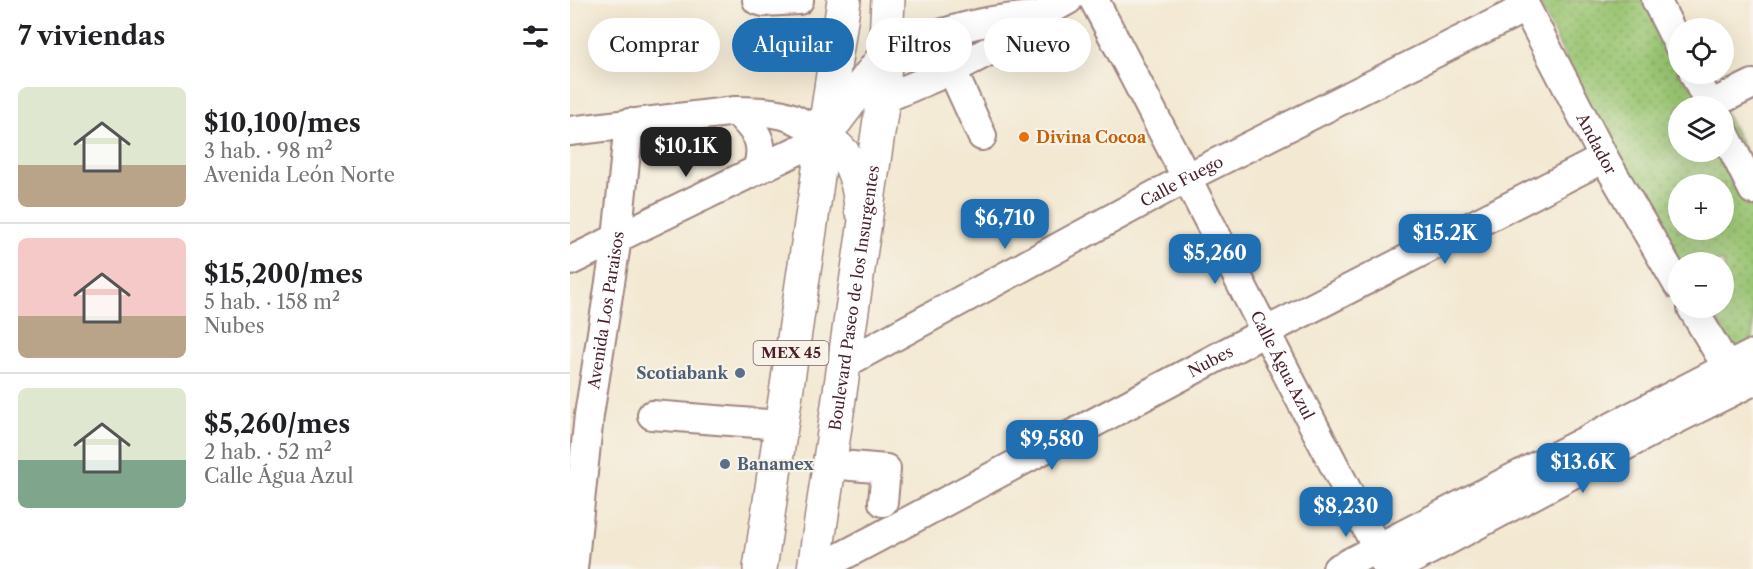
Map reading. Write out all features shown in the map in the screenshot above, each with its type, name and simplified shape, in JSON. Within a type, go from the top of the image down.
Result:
[{"type":"main road","name":"MEX 45","points":[[760,569],[844,0]]},
{"type":"main road","points":[[862,248],[857,184],[841,150],[823,138],[866,61]]},
{"type":"main road","name":"Boulevard Paseo de los Insurgentes","points":[[816,569],[885,72]]},
{"type":"street","points":[[757,0],[764,2],[800,0]]},
{"type":"street","points":[[972,60],[1014,38],[1039,16],[1068,0]]},
{"type":"street","name":"Calle Água Azul","points":[[1094,0],[1188,177],[1265,332],[1386,562]]},
{"type":"street","points":[[1656,0],[1668,24]]},
{"type":"street","name":"Calle Fuego","points":[[844,364],[1188,177],[1523,4]]},
{"type":"street","name":"Andador","points":[[1523,4],[1604,158],[1668,268]]},
{"type":"street","points":[[972,24],[1039,16]]},
{"type":"street","points":[[883,99],[947,72]]},
{"type":"street","points":[[953,72],[982,136]]},
{"type":"street","points":[[1730,96],[1753,84]]},
{"type":"street","points":[[736,111],[757,135],[761,147],[757,169]]},
{"type":"street","points":[[570,131],[736,111],[779,112],[802,122],[823,138],[570,261]]},
{"type":"street","name":"Avenida Los Paraisos","points":[[573,569],[580,420],[617,238],[628,123]]},
{"type":"street","points":[[1734,152],[1753,190]]},
{"type":"street","name":"Nubes","points":[[816,569],[1265,332],[1604,158]]},
{"type":"street","points":[[1698,318],[1727,367]]},
{"type":"street","points":[[1386,562],[1753,354]]},
{"type":"street","points":[[1337,569],[1386,562],[1753,381]]},
{"type":"street","points":[[652,415],[781,425]]},
{"type":"street","points":[[829,464],[886,469],[883,502]]},
{"type":"green space","points":[[1538,0],[1658,0],[1668,18],[1668,84],[1708,84],[1716,96],[1668,96],[1668,162],[1734,162],[1734,129],[1753,166],[1753,349],[1740,357],[1715,318],[1734,318],[1734,252],[1673,252],[1616,164]]},
{"type":"place","name":"Divina Cocoa","points":[[1024,137]]},
{"type":"place","name":"Scotiabank","points":[[740,373]]},
{"type":"place","name":"Banamex","points":[[725,464]]}]
